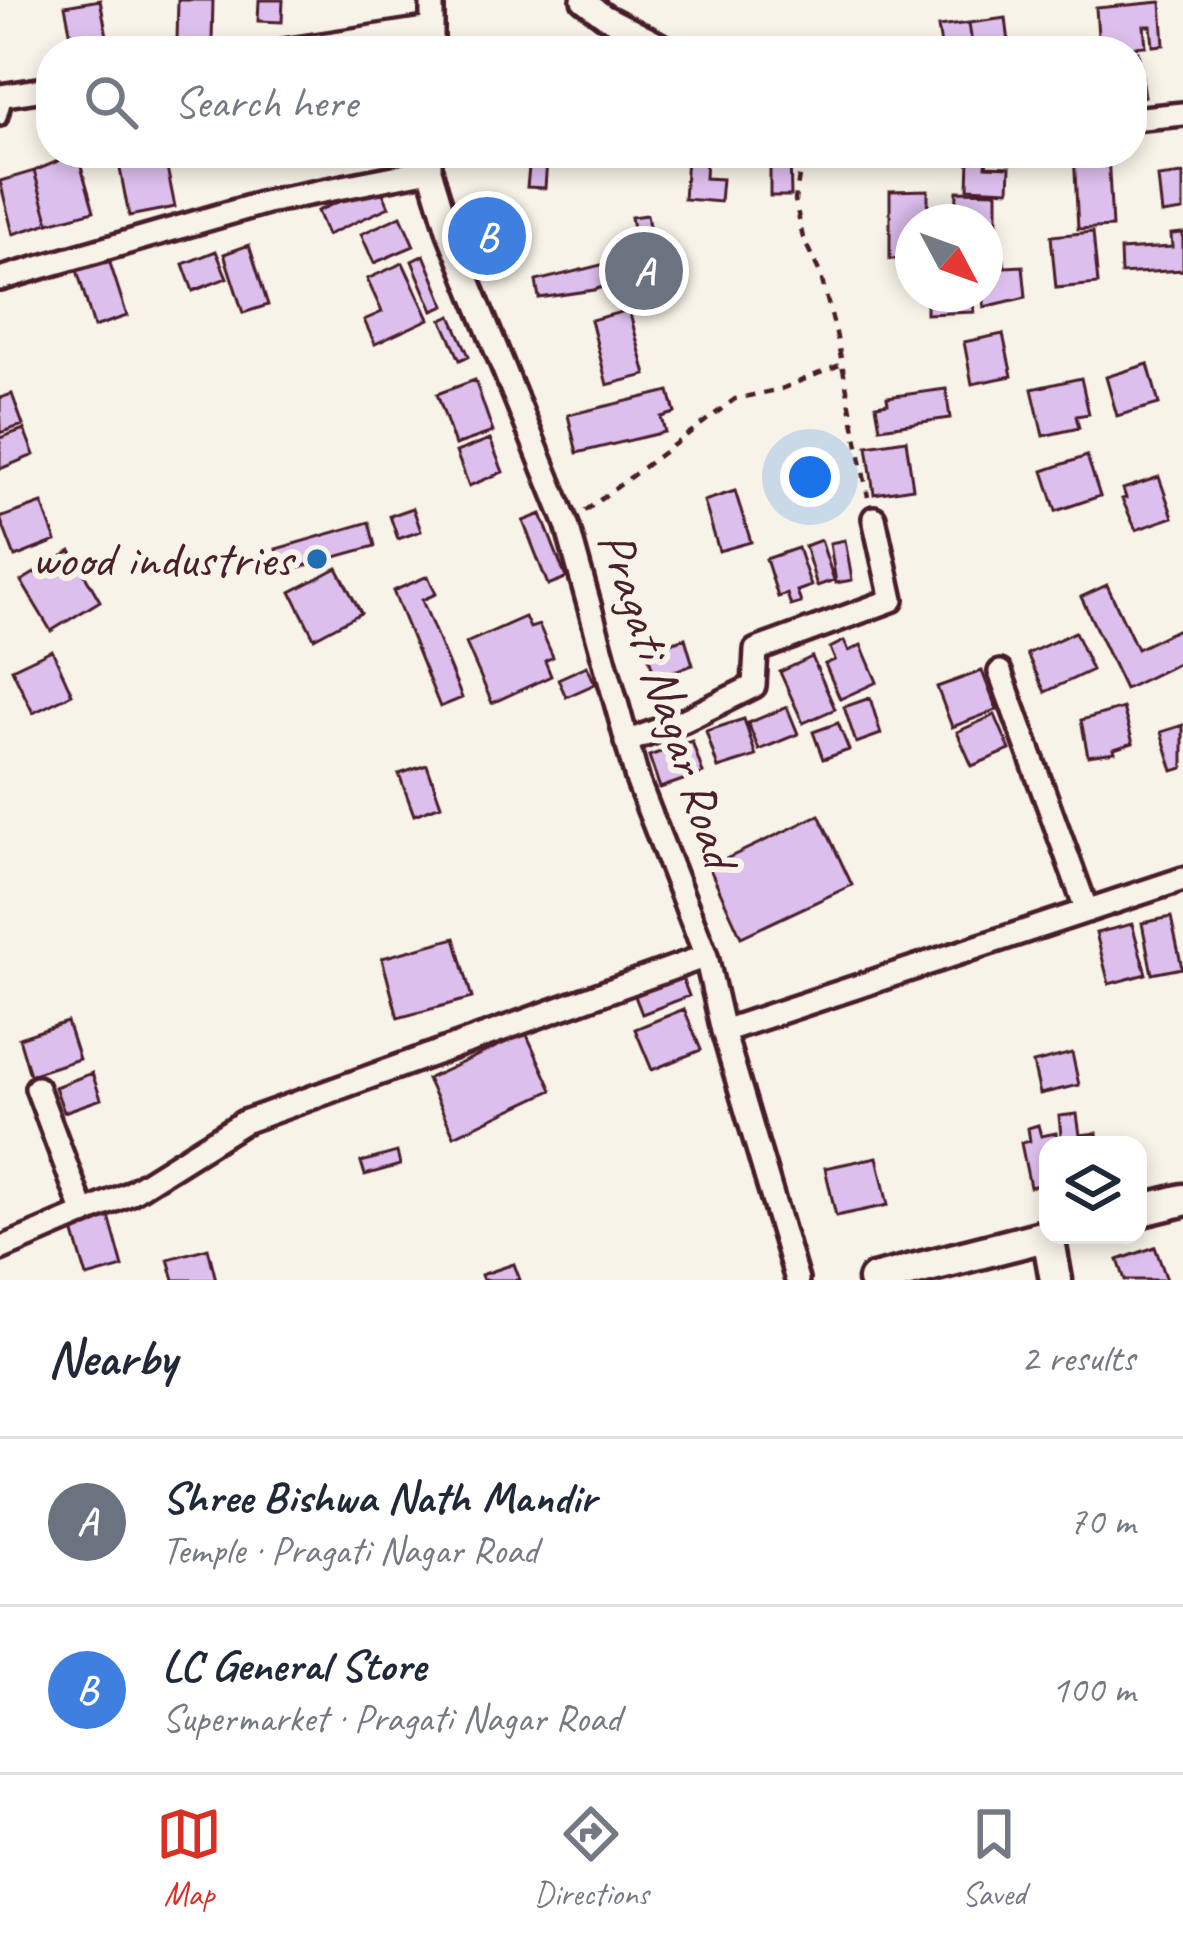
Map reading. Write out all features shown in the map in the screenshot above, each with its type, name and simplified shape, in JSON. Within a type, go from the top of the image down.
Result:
[{"type":"street","points":[[432,0],[432,36]]},
{"type":"street","points":[[583,0],[643,36]]},
{"type":"street","points":[[380,36],[432,28]]},
{"type":"street","points":[[4,95],[36,90]]},
{"type":"street","points":[[1147,118],[1183,114]]},
{"type":"street","points":[[0,279],[266,202],[405,168]]},
{"type":"street","name":"Pragati Nagar Road","points":[[432,168],[449,233],[566,525],[638,782],[706,956],[723,1031],[797,1280]]},
{"type":"street","points":[[626,742],[683,721],[754,686],[756,650],[892,600],[874,518]]},
{"type":"street","points":[[1000,672],[1087,911]]},
{"type":"street","points":[[723,1031],[1183,879]]},
{"type":"street","points":[[0,1250],[130,1194],[244,1122],[706,956]]},
{"type":"street","points":[[37,1088],[84,1214]]},
{"type":"street","points":[[1147,1209],[1183,1200]]},
{"type":"street","points":[[874,1280],[1039,1237]]},
{"type":"street","points":[[1050,1244],[1056,1280]]},
{"type":"lane","points":[[0,119],[4,95]]},
{"type":"path","points":[[800,168],[795,200],[803,238],[820,273],[874,518]]},
{"type":"path","points":[[566,525],[735,400],[842,364]]},
{"type":"building","points":[[100,0],[107,36],[71,36],[65,6]]},
{"type":"building","points":[[178,0],[213,0],[212,36],[177,36]]},
{"type":"building","points":[[259,0],[283,0],[282,22],[258,21]]},
{"type":"building","points":[[1161,2],[1164,45],[1153,46],[1151,26],[1144,26],[1145,36],[1098,36],[1096,8]]},
{"type":"building","points":[[1006,18],[1008,36],[971,36],[969,23]]},
{"type":"building","points":[[969,23],[971,36],[940,36],[938,27]]},
{"type":"building","points":[[81,168],[94,211],[49,223],[34,171]]},
{"type":"building","points":[[120,168],[167,168],[175,207],[129,216]]},
{"type":"building","points":[[529,168],[546,168],[545,188],[527,187]]},
{"type":"building","points":[[686,168],[706,168],[705,178],[722,179],[720,202],[684,199]]},
{"type":"building","points":[[770,168],[790,168],[791,196],[770,196]]},
{"type":"building","points":[[969,168],[1010,168],[1009,190],[968,188]]},
{"type":"building","points":[[1075,168],[1109,168],[1112,227],[1078,229]]},
{"type":"building","points":[[34,171],[49,223],[13,234],[0,181]]},
{"type":"building","points":[[1183,174],[1183,211],[1162,214],[1158,177]]},
{"type":"building","points":[[379,184],[389,207],[327,235],[317,211]]},
{"type":"building","points":[[928,190],[928,204],[895,204],[895,259],[890,259],[890,191]]},
{"type":"building","points":[[957,191],[997,192],[997,204],[957,204]]},
{"type":"building","points":[[513,207],[521,248],[483,256],[475,215]]},
{"type":"building","points":[[647,215],[652,244],[636,246],[631,217]]},
{"type":"building","points":[[401,216],[414,246],[374,263],[361,234]]},
{"type":"building","points":[[1093,232],[1098,284],[1056,288],[1051,236]]},
{"type":"building","points":[[1183,233],[1183,270],[1121,274],[1120,250],[1172,247],[1171,234]]},
{"type":"building","points":[[249,245],[268,305],[243,313],[224,254]]},
{"type":"building","points":[[654,247],[652,263],[658,262],[661,278],[631,284],[626,252]]},
{"type":"building","points":[[216,251],[227,278],[193,291],[183,264]]},
{"type":"building","points":[[1003,253],[1005,267],[1023,266],[1026,297],[1003,302]]},
{"type":"building","points":[[424,255],[445,306],[433,311],[412,261]]},
{"type":"building","points":[[109,260],[127,316],[94,327],[77,270]]},
{"type":"building","points":[[617,261],[622,280],[594,290],[539,298],[536,281]]},
{"type":"building","points":[[403,263],[429,319],[375,344],[364,320],[382,312],[367,279]]},
{"type":"building","points":[[629,310],[646,375],[607,385],[591,320]]},
{"type":"building","points":[[451,316],[469,356],[460,360],[442,320]]},
{"type":"building","points":[[1003,334],[1012,376],[972,384],[964,342]]},
{"type":"building","points":[[1148,364],[1159,404],[1117,416],[1106,377]]},
{"type":"building","points":[[1081,378],[1089,414],[1076,416],[1079,428],[1043,436],[1032,389]]},
{"type":"building","points":[[475,380],[493,432],[455,445],[437,394]]},
{"type":"building","points":[[946,389],[950,418],[880,428],[876,405],[888,403],[887,397]]},
{"type":"building","points":[[669,391],[675,413],[661,417],[665,432],[577,453],[568,415]]},
{"type":"building","points":[[12,394],[23,425],[0,433],[0,398]]},
{"type":"building","points":[[24,429],[34,455],[0,469],[0,438]]},
{"type":"building","points":[[490,439],[503,472],[469,486],[456,452]]},
{"type":"building","points":[[906,440],[913,488],[874,494],[867,446]]},
{"type":"building","points":[[1087,456],[1100,496],[1056,511],[1043,471]]},
{"type":"building","points":[[1159,477],[1173,517],[1136,530],[1122,499],[1126,498],[1123,489]]},
{"type":"building","points":[[735,491],[751,542],[719,551],[704,501]]},
{"type":"building","points":[[42,503],[56,541],[15,557],[0,518]]},
{"type":"building","points":[[413,508],[421,531],[398,539],[390,516]]},
{"type":"building","points":[[541,514],[566,578],[548,585],[523,521]]},
{"type":"building","points":[[369,522],[375,546],[282,572],[276,549]]},
{"type":"building","points":[[821,540],[834,580],[817,586],[805,546]]},
{"type":"building","points":[[845,540],[852,580],[836,583],[830,543]]},
{"type":"building","points":[[798,548],[811,586],[797,591],[801,603],[791,606],[787,594],[778,597],[766,559]]},
{"type":"building","points":[[71,551],[100,601],[51,631],[21,581]]},
{"type":"building","points":[[337,568],[361,613],[314,638],[291,592]]},
{"type":"building","points":[[428,576],[436,594],[422,600],[462,698],[440,707],[393,591]]},
{"type":"building","points":[[1107,585],[1137,649],[1183,627],[1183,661],[1125,689],[1081,597]]},
{"type":"building","points":[[525,617],[530,628],[539,625],[553,657],[545,661],[551,676],[492,703],[466,643]]},
{"type":"building","points":[[1075,632],[1092,670],[1045,692],[1027,654]]},
{"type":"building","points":[[685,638],[693,665],[655,677],[647,651]]},
{"type":"building","points":[[844,641],[849,651],[861,645],[877,682],[840,699],[825,664],[835,660],[830,648]]},
{"type":"building","points":[[52,650],[72,694],[33,713],[12,669]]},
{"type":"building","points":[[812,657],[835,709],[803,723],[780,672]]},
{"type":"building","points":[[587,666],[595,684],[566,697],[558,679]]},
{"type":"building","points":[[982,671],[997,710],[952,727],[937,687]]},
{"type":"building","points":[[870,698],[881,734],[856,743],[844,707]]},
{"type":"building","points":[[787,707],[798,734],[759,750],[748,723]]},
{"type":"building","points":[[1123,708],[1133,743],[1115,752],[1088,756],[1081,720]]},
{"type":"building","points":[[995,715],[1010,750],[972,766],[957,732]]},
{"type":"building","points":[[744,719],[756,756],[718,768],[706,731]]},
{"type":"building","points":[[838,723],[849,750],[823,759],[813,732]]},
{"type":"building","points":[[1183,725],[1183,768],[1173,771],[1161,732]]},
{"type":"building","points":[[692,741],[703,773],[660,788],[649,756]]},
{"type":"building","points":[[427,765],[441,805],[414,815],[399,774]]},
{"type":"building","points":[[819,815],[852,885],[741,937],[709,867]]},
{"type":"building","points":[[1171,917],[1182,968],[1152,974],[1142,923]]},
{"type":"building","points":[[1132,924],[1146,974],[1109,984],[1096,933]]},
{"type":"building","points":[[455,938],[472,998],[398,1018],[382,958]]},
{"type":"building","points":[[680,972],[689,996],[642,1014],[633,991]]},
{"type":"building","points":[[684,1009],[701,1050],[652,1070],[635,1029]]},
{"type":"building","points":[[67,1022],[79,1059],[30,1075],[19,1038]]},
{"type":"building","points":[[526,1033],[552,1090],[454,1136],[427,1079]]},
{"type":"building","points":[[1072,1053],[1079,1085],[1040,1094],[1033,1063]]},
{"type":"building","points":[[92,1073],[101,1099],[64,1112],[55,1087]]},
{"type":"building","points":[[1077,1114],[1080,1135],[1097,1136],[1061,1136],[1059,1116]]},
{"type":"building","points":[[1038,1125],[1041,1136],[1039,1185],[1030,1187],[1021,1143],[1030,1141],[1028,1128]]},
{"type":"building","points":[[397,1152],[400,1165],[365,1175],[361,1162]]},
{"type":"building","points":[[877,1157],[888,1205],[836,1216],[825,1168]]},
{"type":"building","points":[[109,1216],[123,1267],[87,1277],[72,1227]]},
{"type":"building","points":[[1155,1247],[1167,1280],[1125,1280],[1118,1260]]},
{"type":"building","points":[[208,1248],[216,1280],[174,1280],[168,1259]]},
{"type":"building","points":[[514,1264],[520,1280],[483,1280],[481,1275]]},
{"type":"place","name":"LC General Store","points":[[487,236]]},
{"type":"place","name":"Shree Bishwa Nath Mandir","points":[[644,271]]},
{"type":"place","name":"wood industries","points":[[317,559]]}]
